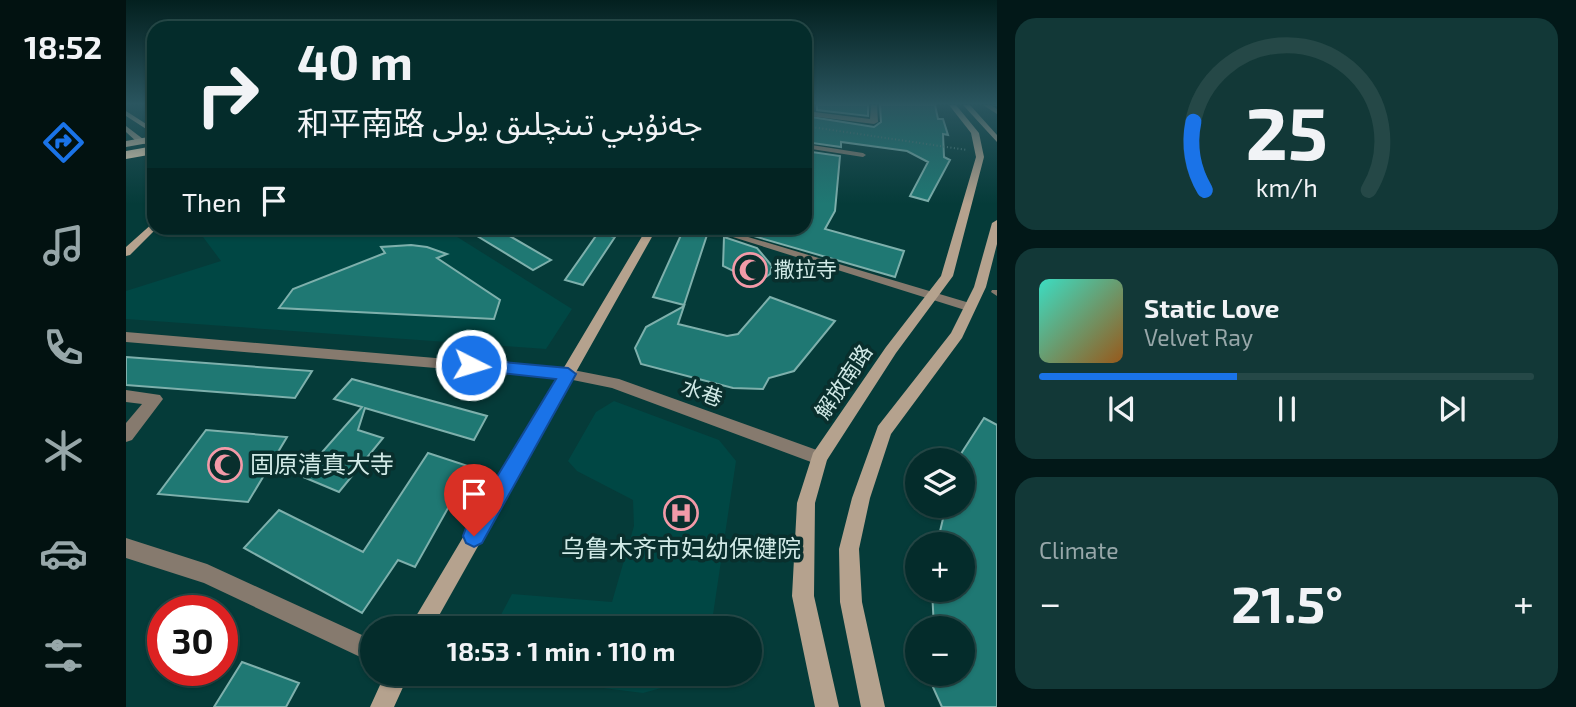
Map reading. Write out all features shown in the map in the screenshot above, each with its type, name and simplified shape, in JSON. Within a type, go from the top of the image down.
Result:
[{"type":"highway","points":[[126,149],[147,144]]},
{"type":"highway","points":[[126,156],[140,147],[147,149]]},
{"type":"main road","points":[[133,138],[140,147]]},
{"type":"main road","points":[[976,138],[980,152]]},
{"type":"main road","points":[[126,144],[140,147],[147,144]]},
{"type":"main road","points":[[126,156],[147,152]]},
{"type":"main road","name":"解放南路","points":[[827,707],[803,596],[806,503],[819,458],[891,349],[947,276],[959,240],[980,152]]},
{"type":"main road","points":[[873,707],[851,602],[849,549],[861,498],[884,431],[957,335],[979,288],[997,223]]},
{"type":"main road","points":[[126,253],[147,232]]},
{"type":"main road","points":[[427,616],[648,235]]},
{"type":"main road","points":[[382,707],[392,686]]},
{"type":"street","points":[[732,235],[969,307]]},
{"type":"street","name":"水巷","points":[[126,337],[568,374],[614,383],[819,458]]},
{"type":"street","points":[[126,396],[155,399],[126,435]]},
{"type":"street","points":[[126,548],[206,574],[360,646]]},
{"type":"lane","points":[[812,147],[863,155]]},
{"type":"path","points":[[886,138],[980,152]]},
{"type":"shaded area","points":[[454,235],[572,309],[546,349],[126,319],[126,291],[221,261],[203,237]]},
{"type":"shaded area","name":"乌鲁木齐市妇幼保健院","points":[[614,401],[719,440],[736,461],[713,616],[500,616],[512,594],[612,602],[634,526],[633,500],[577,471],[568,461],[596,412]]},
{"type":"shaded area","points":[[588,686],[668,686],[643,693]]},
{"type":"building","points":[[812,138],[943,138],[944,157],[950,160],[928,201],[910,196],[928,162],[907,151],[841,142],[841,147],[812,143]]},
{"type":"building","points":[[812,152],[840,156],[835,211],[825,229],[904,251],[895,277],[750,235],[812,235]]},
{"type":"building","points":[[476,235],[508,235],[551,260],[533,270]]},
{"type":"building","points":[[597,235],[615,237],[583,285],[565,280]]},
{"type":"building","points":[[681,235],[707,235],[684,305],[653,297]]},
{"type":"building","name":"撒拉寺","points":[[724,237],[757,248],[772,266],[770,274],[758,283],[723,266]]},
{"type":"building","points":[[411,245],[447,254],[437,258],[500,300],[494,319],[279,308],[293,289],[385,253],[381,247]]},
{"type":"building","points":[[770,297],[835,321],[794,371],[769,378],[763,389],[733,388],[641,364],[635,348],[646,327],[684,306],[678,324],[727,336],[738,334]]},
{"type":"building","points":[[126,357],[312,371],[295,398],[126,385]]},
{"type":"building","points":[[352,379],[487,416],[474,440],[365,408],[358,430],[383,438],[339,492],[301,476],[362,407],[334,399]]},
{"type":"building","points":[[984,418],[997,425],[997,707],[942,707],[932,686],[975,686],[975,616],[933,616],[933,602],[975,602],[975,532],[940,532],[943,518],[975,518],[975,448],[965,448]]},
{"type":"building","name":"固原清真大寺","points":[[206,430],[287,437],[248,502],[158,494]]},
{"type":"building","points":[[428,453],[471,467],[415,567],[398,560],[362,613],[244,548],[279,510],[363,552]]},
{"type":"building","points":[[242,662],[299,683],[286,707],[214,707],[227,686],[238,686],[238,668]]},
{"type":"place","name":"撒拉寺","points":[[750,270]]},
{"type":"place","name":"固原清真大寺","points":[[225,465]]},
{"type":"place","name":"乌鲁木齐市妇幼保健院","points":[[681,513]]},
{"type":"route","points":[[471,365],[568,374],[474,536]]}]
